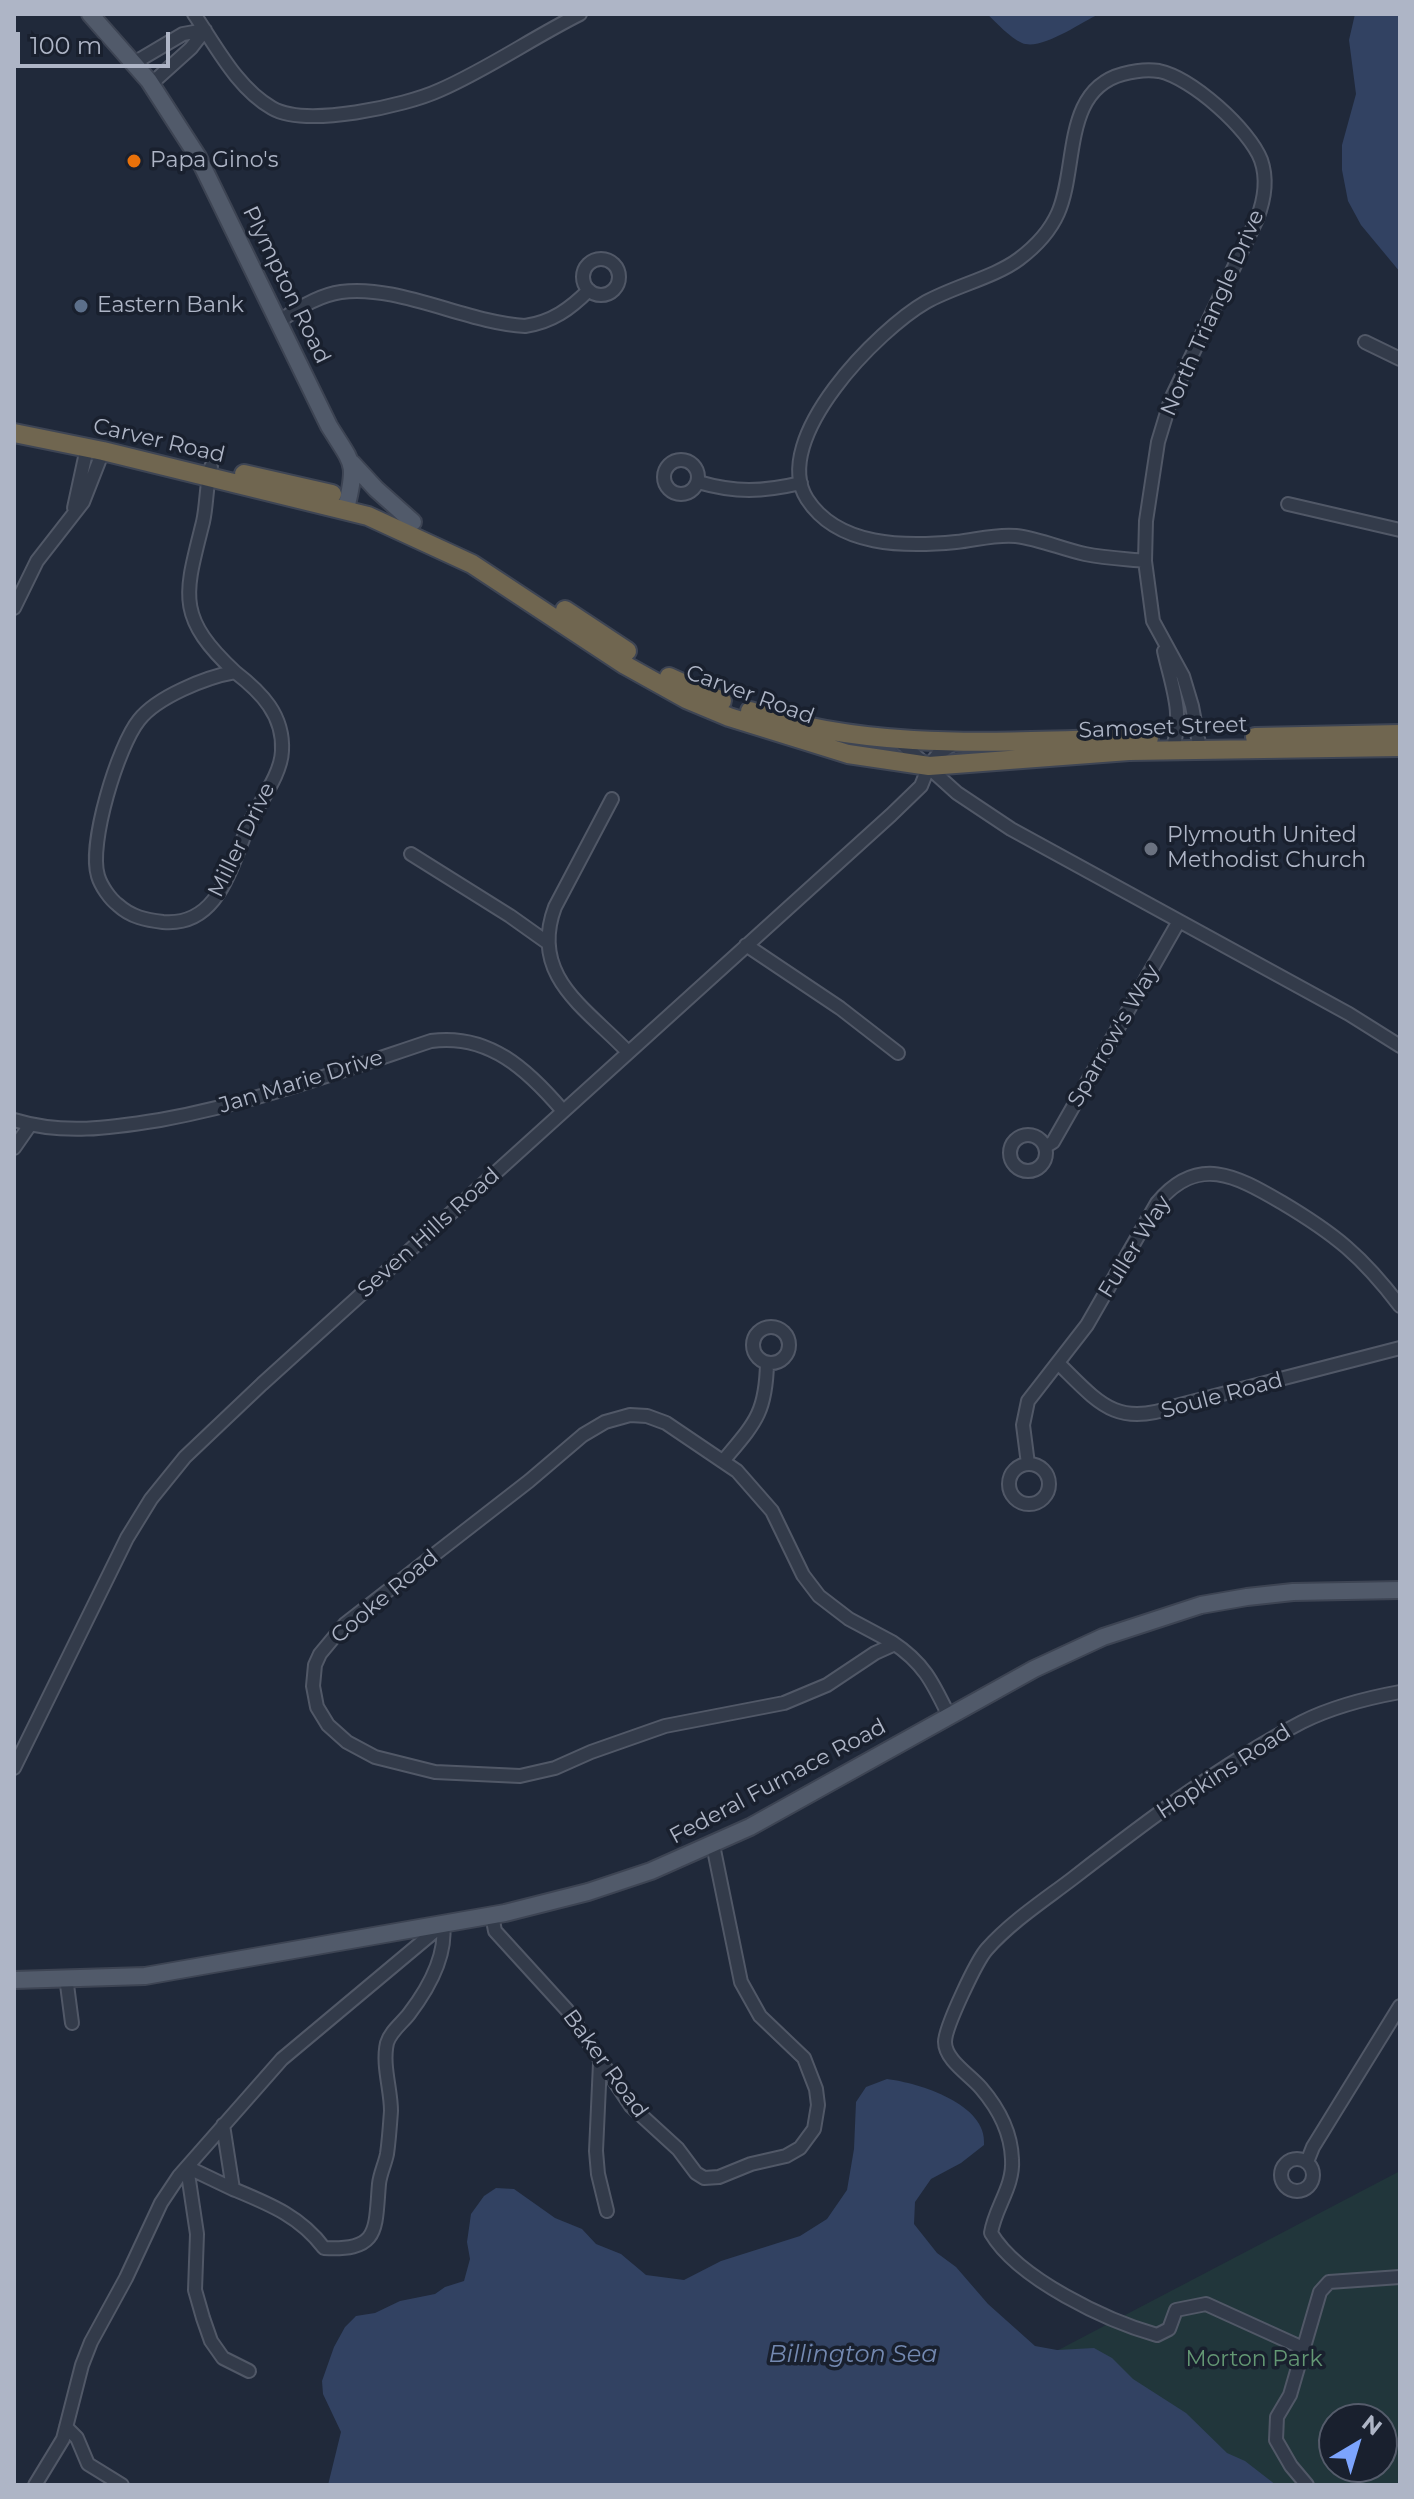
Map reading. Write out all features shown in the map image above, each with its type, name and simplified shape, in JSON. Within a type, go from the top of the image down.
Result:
[{"type":"highway","name":"Carver Road","points":[[14,420],[413,522],[467,548],[634,657],[708,696],[756,713],[804,726],[897,739],[957,743]]},
{"type":"highway","name":"Carver Road","points":[[14,433],[210,472]]},
{"type":"highway","name":"Carver Road","points":[[347,504],[472,564],[625,665],[699,705],[848,754],[929,766]]},
{"type":"highway","name":"Samoset Street","points":[[957,743],[1174,744],[1400,734]]},
{"type":"highway","name":"Samoset Street","points":[[1199,743],[1400,747]]},
{"type":"highway","name":"Samoset Street","points":[[929,766],[1174,744]]},
{"type":"main road","name":"Plympton Road","points":[[90,14],[151,84],[198,157],[329,426],[349,458],[376,489],[413,522]]},
{"type":"main road","points":[[347,504],[355,473],[349,458]]},
{"type":"main road","name":"Federal Furnace Road","points":[[14,1980],[145,1976],[492,1915],[588,1892],[651,1871],[713,1845],[1034,1669],[1151,1619],[1201,1605],[1260,1595],[1325,1590],[1400,1590]]},
{"type":"street","points":[[194,14],[225,62],[261,100],[286,113],[320,117],[438,91],[580,14]]},
{"type":"street","points":[[134,63],[183,34],[205,30]]},
{"type":"street","points":[[151,84],[191,48],[205,30]]},
{"type":"street","name":"North Triangle Drive","points":[[801,483],[801,460],[809,433],[829,395],[884,333],[905,315],[946,291],[1015,262],[1051,226],[1060,207],[1078,121],[1088,99],[1104,82],[1117,75],[1158,71],[1198,92],[1237,126],[1251,143],[1261,161],[1265,188],[1257,219],[1183,370],[1166,413],[1149,498],[1145,561],[1153,621],[1183,676],[1199,743]]},
{"type":"street","points":[[280,321],[316,300],[350,291],[390,296],[525,326],[562,314],[589,290]]},
{"type":"street","points":[[1365,342],[1400,359]]},
{"type":"street","points":[[14,608],[37,561],[72,516],[95,450]]},
{"type":"street","name":"Miller Drive","points":[[210,472],[204,518],[189,572],[189,609],[213,652],[252,685],[274,710],[282,751],[276,771],[225,881],[205,911],[194,919],[177,923],[148,920],[130,914],[116,904],[97,874],[108,792],[130,734],[140,719],[158,703],[212,676],[235,672]]},
{"type":"street","points":[[698,482],[739,491],[768,491],[801,483],[807,499],[824,517],[845,531],[871,540],[921,544],[1006,535],[1042,541],[1084,554],[1145,561]]},
{"type":"street","points":[[1288,504],[1400,530]]},
{"type":"street","name":"North Triangle Drive","points":[[1161,636],[1178,711],[1174,744]]},
{"type":"street","points":[[897,739],[957,793],[1011,829],[1349,1014],[1400,1046]]},
{"type":"street","name":"Seven Hills Road","points":[[14,1768],[127,1538],[166,1479],[204,1438],[262,1384],[921,786],[938,754],[957,743]]},
{"type":"street","points":[[612,799],[555,907],[549,924],[549,959],[564,988],[628,1052]]},
{"type":"street","points":[[411,854],[548,943]]},
{"type":"street","name":"Sparrow's Way","points":[[1045,1147],[1053,1142],[1179,921]]},
{"type":"street","points":[[746,945],[840,1008],[898,1053]]},
{"type":"street","name":"Jan Marie Drive","points":[[14,1120],[59,1130],[111,1127],[181,1116],[278,1093],[431,1041],[447,1039],[479,1044],[513,1062],[543,1087],[563,1111]]},
{"type":"street","points":[[14,1148],[30,1125]]},
{"type":"street","name":"Fuller Way","points":[[1028,1464],[1023,1432],[1025,1409],[1037,1387],[1102,1301],[1157,1203],[1182,1181],[1202,1174],[1224,1174],[1245,1181],[1315,1222],[1347,1245],[1400,1306]]},
{"type":"street","name":"Soule Road","points":[[1058,1363],[1097,1399],[1117,1412],[1131,1416],[1154,1414],[1400,1348]]},
{"type":"street","points":[[724,1460],[760,1410],[767,1390],[767,1363]]},
{"type":"street","name":"Cooke Road","points":[[895,1644],[875,1653],[827,1685],[784,1703],[665,1726],[555,1768],[520,1776],[457,1775],[375,1757],[347,1742],[322,1716],[314,1697],[313,1675],[320,1654],[334,1635],[583,1435],[613,1419],[630,1415],[647,1416],[666,1423],[724,1460],[750,1484],[772,1511],[803,1575],[819,1596],[849,1619],[895,1644],[914,1659],[929,1675],[949,1716]]},
{"type":"street","name":"Hopkins Road","points":[[1305,2349],[1206,2304],[1176,2310],[1169,2329],[1157,2335],[1135,2329],[1048,2285],[1010,2257],[999,2247],[991,2233],[993,2218],[1008,2191],[1011,2177],[1008,2132],[983,2090],[951,2058],[945,2045],[946,2033],[967,1982],[986,1950],[1015,1923],[1105,1852],[1267,1742],[1305,1721],[1344,1706],[1400,1692]]},
{"type":"street","name":"Baker Road","points":[[492,1915],[495,1931],[567,2010],[631,2106],[678,2149],[696,2173],[704,2178],[719,2177],[786,2156],[800,2148],[814,2129],[818,2105],[816,2089],[804,2058],[760,2016],[741,1982],[713,1845]]},
{"type":"street","points":[[35,2485],[48,2467],[66,2427],[91,2342],[126,2278],[161,2203],[187,2167],[282,2059],[443,1924]]},
{"type":"street","points":[[187,2167],[293,2217],[324,2248],[360,2246],[372,2235],[379,2210],[379,2181],[387,2156],[391,2109],[385,2057],[388,2040],[422,1996],[445,1941],[443,1924]]},
{"type":"street","points":[[66,1977],[72,2023]]},
{"type":"street","points":[[1307,2162],[1313,2147],[1400,2006]]},
{"type":"street","points":[[599,2061],[596,2151],[607,2211]]},
{"type":"street","points":[[223,2125],[233,2189]]},
{"type":"street","points":[[187,2167],[197,2234],[195,2290],[203,2318],[211,2341],[223,2358],[249,2371]]},
{"type":"street","points":[[1307,2485],[1276,2440],[1277,2417],[1290,2395],[1320,2292],[1329,2282],[1400,2277]]},
{"type":"street","points":[[66,2427],[77,2438],[88,2464],[122,2485]]},
{"type":"green space","name":"Morton Park","points":[[1400,2171],[1400,2485],[1247,2485],[1045,2357]]},
{"type":"water","points":[[987,14],[1099,14],[1050,40],[1030,44],[1012,37]]},
{"type":"water","points":[[1355,14],[1400,14],[1400,272],[1361,225],[1348,201],[1342,170],[1342,145],[1356,94],[1349,40]]},
{"type":"water","name":"Billington Sea","points":[[887,2079],[916,2085],[949,2098],[975,2118],[982,2131],[984,2145],[961,2163],[931,2179],[915,2202],[914,2224],[937,2253],[956,2267],[988,2304],[1035,2346],[1057,2350],[1094,2348],[1112,2358],[1133,2379],[1186,2413],[1227,2453],[1245,2461],[1276,2485],[328,2485],[341,2432],[323,2394],[322,2381],[334,2347],[345,2327],[356,2316],[375,2313],[400,2301],[435,2294],[464,2281],[470,2259],[467,2242],[471,2214],[484,2196],[496,2188],[514,2189],[555,2218],[582,2229],[596,2244],[621,2254],[646,2275],[684,2280],[721,2261],[800,2236],[827,2219],[847,2190],[854,2149],[856,2102],[866,2087]]},
{"type":"place","name":"Papa Gino's","points":[[134,161]]},
{"type":"place","name":"Eastern Bank","points":[[81,306]]},
{"type":"place","name":"Plymouth United Methodist Church","points":[[1151,849]]}]
